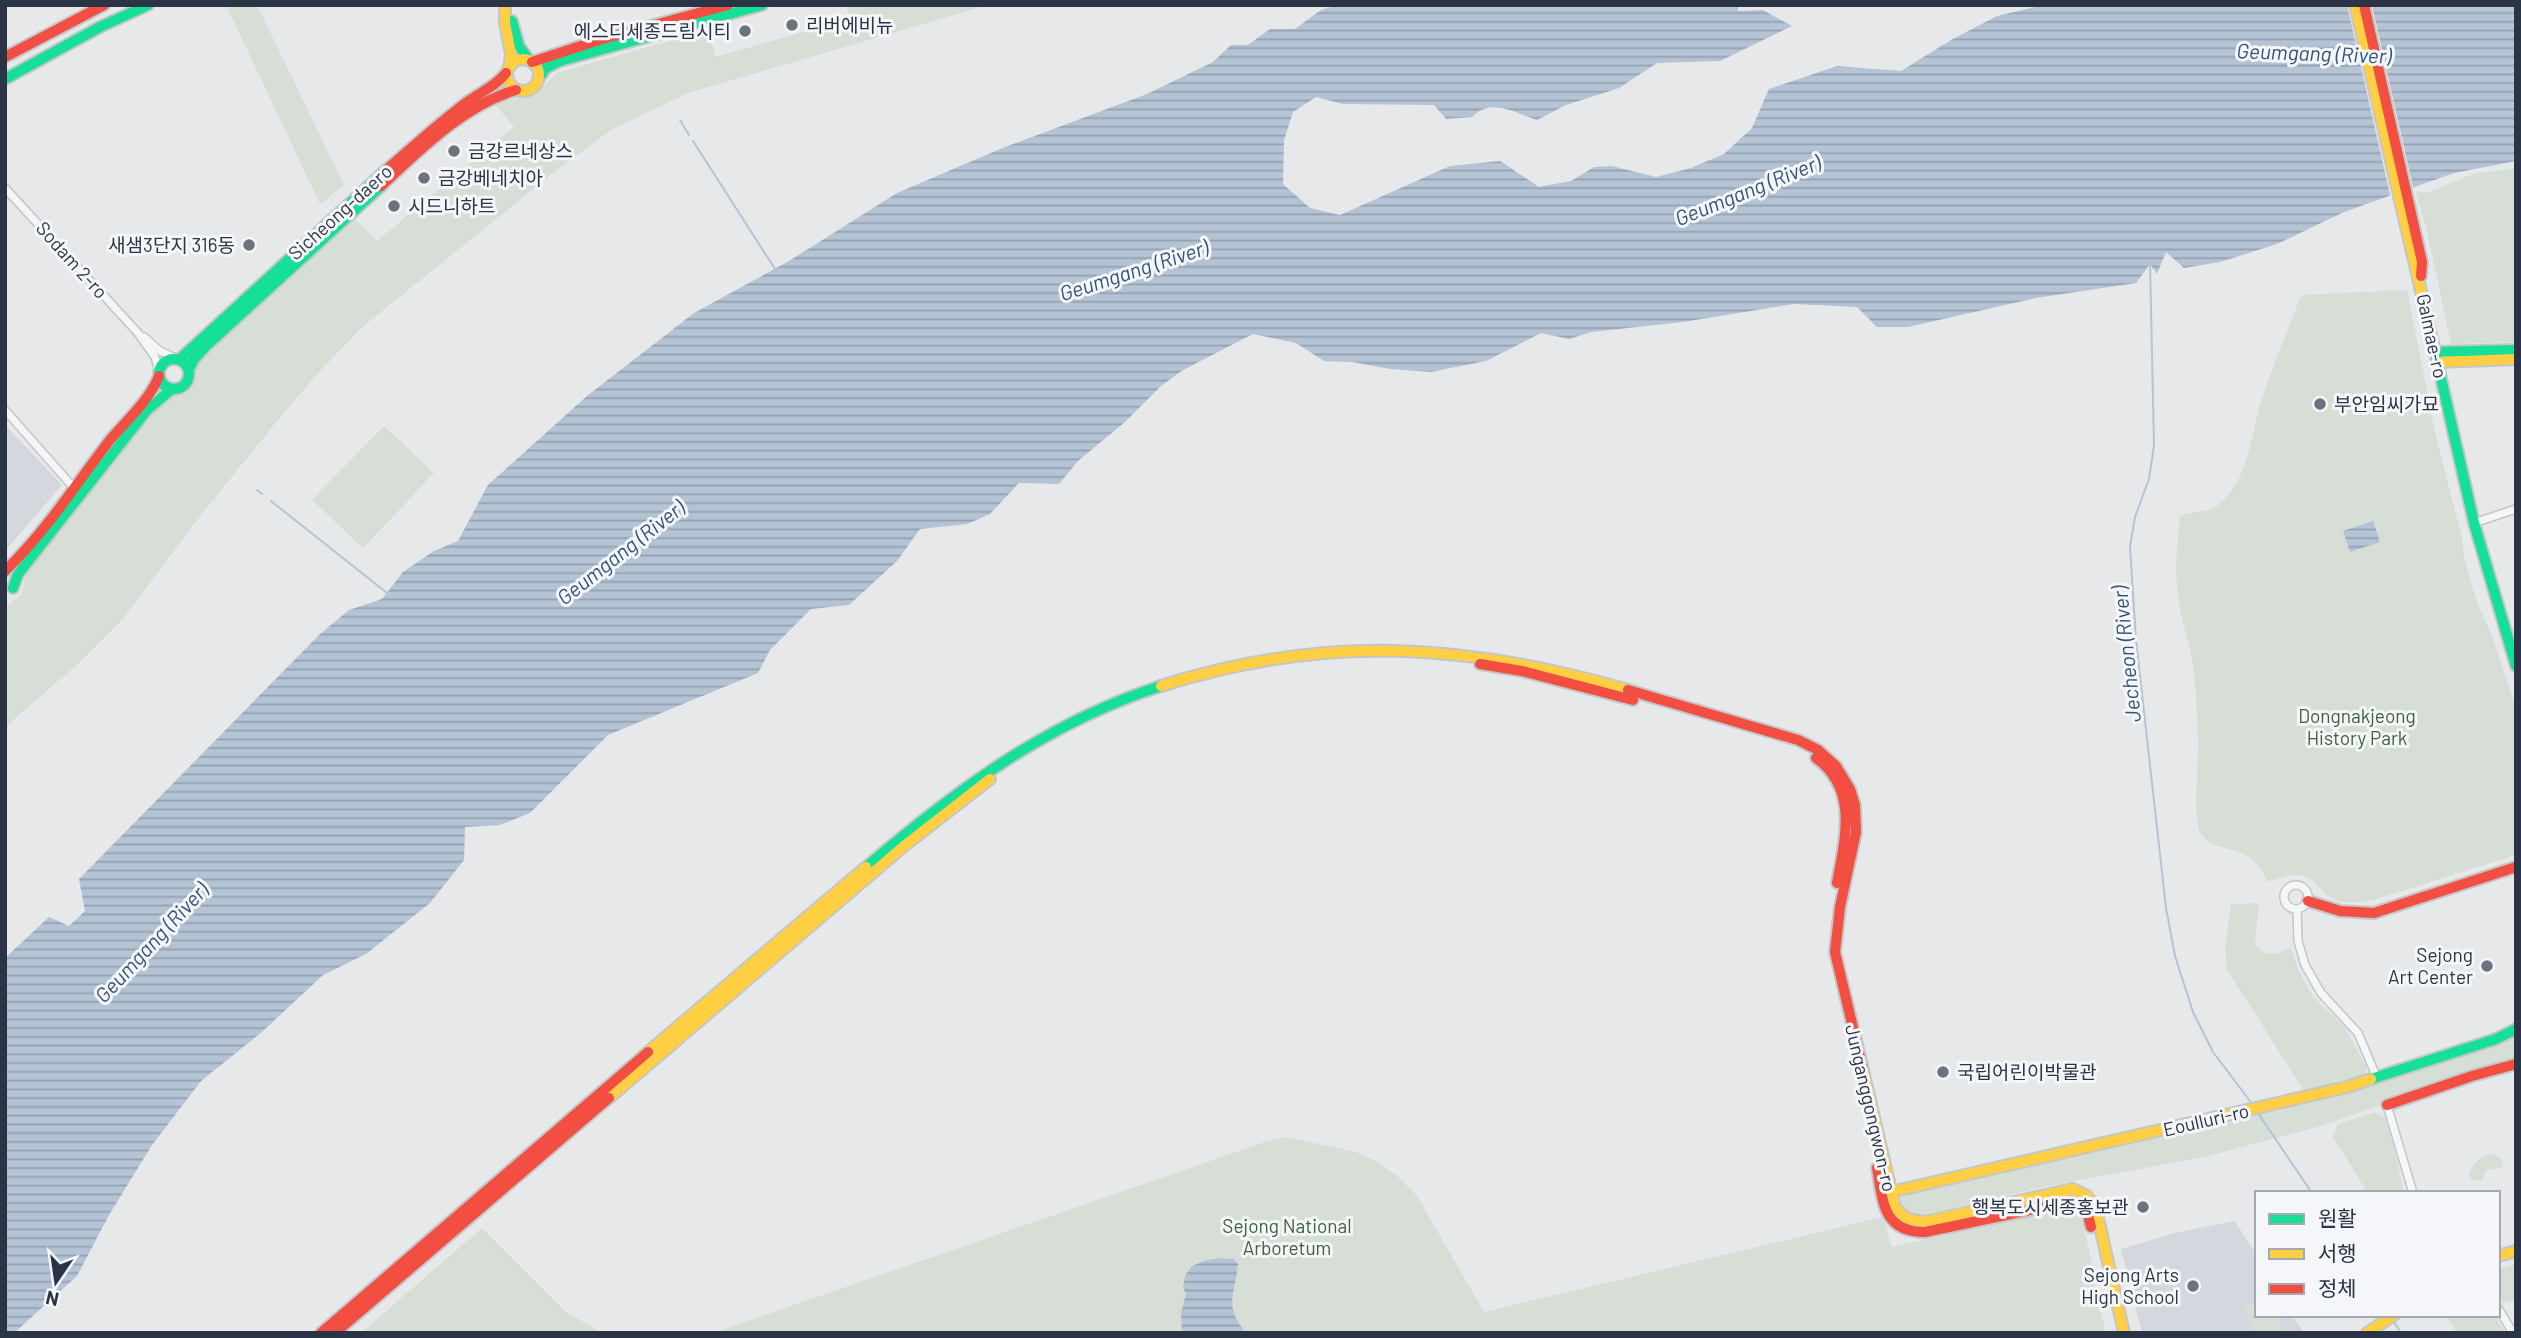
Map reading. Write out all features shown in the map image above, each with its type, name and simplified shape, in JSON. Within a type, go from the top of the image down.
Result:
[{"type":"main road","points":[[5,57],[104,5]]},
{"type":"main road","points":[[5,79],[100,27],[149,5]]},
{"type":"main road","points":[[508,69],[518,59],[530,60],[728,5]]},
{"type":"main road","points":[[506,10],[505,20],[512,57],[508,69],[508,83],[516,90],[530,89],[546,68],[560,61],[762,5]]},
{"type":"main road","points":[[2355,5],[2418,263]]},
{"type":"main road","points":[[2364,5],[2418,263]]},
{"type":"main road","points":[[506,10],[512,18],[522,54],[538,69],[539,78]]},
{"type":"main road","name":"Sicheong-daero","points":[[177,359],[396,161],[443,121],[499,82],[508,69]]},
{"type":"main road","name":"Sicheong-daero","points":[[189,369],[207,345],[429,144],[480,105],[504,91],[516,90]]},
{"type":"main road","name":"Galmae-ro","points":[[2418,263],[2436,357],[2474,523],[2511,637],[2516,666]]},
{"type":"main road","points":[[2436,357],[2516,350]]},
{"type":"main road","points":[[2436,357],[2516,359]]},
{"type":"main road","points":[[5,598],[13,589],[18,574],[160,396],[184,386],[190,377],[189,369],[177,359],[165,362],[154,387],[24,553],[5,573],[12,580],[13,589]]},
{"type":"main road","points":[[159,373],[164,385],[172,389]]},
{"type":"main road","points":[[321,1333],[839,889],[943,804],[1032,743],[1123,699],[1201,673],[1277,657],[1366,649],[1421,650],[1523,662],[1799,744],[1820,760],[1847,794]]},
{"type":"main road","points":[[335,1333],[947,811],[1035,751],[1125,707],[1182,687],[1279,664],[1366,657],[1421,658],[1522,671],[1769,734]]},
{"type":"main road","name":"Junganggongwon-ro","points":[[1847,794],[1857,816],[1856,836],[1836,925],[1835,952],[1895,1208],[1907,1219],[1925,1222],[2073,1189],[2088,1195],[2096,1209],[2124,1333]]},
{"type":"main road","name":"Junganggongwon-ro","points":[[1847,794],[1847,832],[1828,933],[1829,951],[1888,1216],[1899,1228],[1916,1233],[2064,1201],[2081,1203],[2088,1212],[2116,1333]]},
{"type":"main road","points":[[2308,901],[2332,910],[2354,914],[2374,913],[2516,867]]},
{"type":"main road","name":"Eoulluri-ro","points":[[1891,1192],[2377,1078],[2496,1039],[2516,1029]]},
{"type":"main road","points":[[2387,1105],[2516,1064]]},
{"type":"main road","points":[[2367,1333],[2391,1317]]},
{"type":"street","name":"Sodam 2-ro","points":[[5,188],[138,333]]},
{"type":"street","points":[[138,333],[160,351],[177,359]]},
{"type":"street","points":[[138,333],[155,357],[159,373]]},
{"type":"street","points":[[5,410],[74,488]]},
{"type":"street","points":[[2474,523],[2516,509]]},
{"type":"street","points":[[2298,884],[2305,888],[2309,895],[2304,906],[2297,909],[2289,907],[2284,900],[2284,892],[2290,886],[2298,884]]},
{"type":"street","points":[[2297,909],[2298,941],[2305,965],[2321,993],[2358,1033],[2377,1078]]},
{"type":"street","points":[[2387,1105],[2412,1191]]},
{"type":"street","points":[[2500,1311],[2513,1333]]},
{"type":"shaded area","points":[[5,425],[62,485],[5,551]]},
{"type":"shaded area","name":"Sejong Arts High School","points":[[2235,1221],[2255,1253],[2255,1317],[2293,1317],[2304,1333],[2142,1333],[2121,1249],[2179,1232]]},
{"type":"green space","points":[[226,5],[257,5],[344,185],[320,204]]},
{"type":"green space","points":[[846,5],[988,5],[688,93],[611,130],[562,166],[361,328],[273,426],[201,515],[122,620],[81,661],[5,727],[5,607],[21,595],[27,571],[168,395],[189,385],[202,356],[355,219],[377,241],[514,127],[494,103],[535,92],[556,73],[708,30],[715,57],[850,19]]},
{"type":"green space","points":[[2516,168],[2516,342],[2451,344],[2416,192],[2429,192],[2473,174]]},
{"type":"green space","name":"Dongnakjeong History Park","points":[[2407,290],[2435,432],[2462,538],[2464,558],[2478,605],[2491,633],[2516,708],[2516,855],[2373,900],[2337,901],[2330,898],[2311,879],[2299,875],[2268,882],[2248,856],[2216,845],[2201,834],[2198,827],[2198,739],[2194,679],[2177,581],[2180,516],[2209,510],[2219,504],[2240,477],[2267,383],[2301,295]]},
{"type":"green space","points":[[384,426],[434,473],[363,548],[312,500]]},
{"type":"green space","points":[[2259,903],[2255,944],[2267,953],[2291,948],[2299,972],[2313,997],[2344,1026],[2367,1068],[2363,1078],[2305,1093],[2227,969],[2225,948],[2231,904]]},
{"type":"green space","points":[[2516,1032],[2516,1062],[2500,1064],[2321,1126],[2204,1157],[2048,1186],[1922,1216],[1906,1209],[1895,1195],[2309,1099]]},
{"type":"green space","points":[[2375,1112],[2385,1118],[2404,1191],[2367,1191],[2333,1137],[2338,1124]]},
{"type":"green space","name":"Sejong National Arboretum","points":[[1286,1137],[1356,1152],[1379,1163],[1397,1176],[1417,1196],[1484,1312],[1883,1217],[1892,1247],[2070,1206],[2080,1214],[2106,1333],[713,1333]]},
{"type":"green space","points":[[2491,1154],[2501,1158],[2503,1166],[2486,1170],[2482,1181],[2472,1180],[2469,1176],[2474,1165]]},
{"type":"green space","points":[[482,1228],[566,1312],[603,1333],[361,1333]]},
{"type":"green space","points":[[2516,1264],[2516,1300],[2503,1303],[2500,1298],[2500,1268]]},
{"type":"green space","points":[[2255,1304],[2255,1317],[2278,1317],[2282,1333],[2252,1333],[2245,1306]]},
{"type":"green space","points":[[2447,1317],[2496,1317],[2505,1333],[2457,1333]]},
{"type":"water","name":"Geumgang (River)","points":[[1338,5],[1738,5],[1738,11],[1763,10],[1792,26],[1720,61],[1657,63],[1619,88],[1566,105],[1537,120],[1495,107],[1479,111],[1472,117],[1446,119],[1434,105],[1343,104],[1316,97],[1293,112],[1284,140],[1283,184],[1310,208],[1340,215],[1450,166],[1500,161],[1539,187],[1571,181],[1594,167],[1612,166],[1656,177],[1691,168],[1724,154],[1752,128],[1769,89],[1837,66],[1901,71],[1997,16],[2044,5],[2516,5],[2516,161],[2454,173],[2344,212],[2277,244],[2220,262],[2184,268],[2166,252],[2157,274],[2150,264],[2136,283],[2036,298],[1908,327],[1877,327],[1857,307],[1794,304],[1683,322],[1591,332],[1569,339],[1541,333],[1486,361],[1431,372],[1324,361],[1296,343],[1253,334],[1183,370],[1161,386],[1125,422],[1078,461],[1059,484],[1019,483],[990,514],[967,524],[920,529],[897,561],[849,605],[811,609],[770,650],[758,673],[608,735],[530,813],[500,825],[465,827],[464,860],[430,903],[366,954],[323,975],[263,1031],[201,1081],[152,1145],[109,1215],[77,1276],[14,1333],[5,1333],[5,958],[49,917],[69,926],[85,911],[79,879],[319,635],[349,610],[382,599],[403,572],[434,551],[458,541],[488,485],[587,396],[694,313],[789,261],[897,193],[1005,147],[1147,94],[1213,62],[1231,45],[1248,45],[1270,29],[1295,29],[1321,10]]},
{"type":"water","points":[[2373,521],[2380,542],[2350,552],[2343,531]]},
{"type":"water","points":[[1222,1258],[1234,1259],[1238,1264],[1232,1300],[1235,1315],[1246,1333],[1182,1333],[1185,1276],[1192,1266]]},
{"type":"pier","points":[[2347,5],[2372,5],[2414,191],[2391,199]]},
{"type":"waterway","points":[[680,120],[689,135]]},
{"type":"waterway","points":[[693,141],[775,269]]},
{"type":"waterway","name":"Jecheon (River)","points":[[2150,262],[2154,445],[2149,479],[2135,517],[2130,546],[2136,640],[2166,908],[2175,956],[2193,1012],[2213,1052],[2253,1105]]},
{"type":"waterway","points":[[257,490],[262,494]]},
{"type":"waterway","points":[[271,501],[387,593]]},
{"type":"waterway","name":"Jecheon (River)","points":[[2258,1113],[2311,1191]]},
{"type":"waterway","name":"Jecheon (River)","points":[[2394,1322],[2401,1333]]},
{"type":"traffic: fast","points":[[5,79],[100,27],[148,5]]},
{"type":"traffic: fast","points":[[539,78],[546,68],[560,61],[762,5]]},
{"type":"traffic: fast","points":[[512,21],[519,46],[528,59]]},
{"type":"traffic: fast","points":[[180,359],[384,172]]},
{"type":"traffic: fast","points":[[189,369],[206,346],[381,186]]},
{"type":"traffic: fast","points":[[2516,350],[2435,352],[2474,523],[2516,666]]},
{"type":"traffic: fast","points":[[174,359],[185,363],[189,374],[185,385],[174,389],[163,385],[159,374],[163,363],[174,359]]},
{"type":"traffic: fast","points":[[13,588],[18,574],[147,410],[172,389]]},
{"type":"traffic: fast","points":[[866,867],[969,786],[1041,739],[1120,701],[1161,686]]},
{"type":"traffic: fast","points":[[2371,1079],[2496,1039],[2516,1029]]},
{"type":"traffic: slow","points":[[505,5],[510,64]]},
{"type":"traffic: slow","points":[[2355,5],[2435,352]]},
{"type":"traffic: slow","points":[[523,59],[535,63],[539,75],[535,87],[523,91],[511,87],[507,75],[511,63],[523,59]]},
{"type":"traffic: slow","points":[[2437,362],[2516,359]]},
{"type":"traffic: slow","points":[[1161,686],[1221,669],[1280,658],[1337,652],[1395,651],[1452,654],[1509,662],[1628,690]]},
{"type":"traffic: slow","points":[[609,1098],[904,846],[990,779]]},
{"type":"traffic: slow","points":[[648,1052],[866,867]]},
{"type":"traffic: slow","points":[[1863,1070],[1895,1208],[1907,1219],[1925,1222],[2073,1189],[2087,1196],[2096,1209],[2124,1333]]},
{"type":"traffic: slow","points":[[1891,1192],[2347,1087],[2371,1079]]},
{"type":"traffic: slow","points":[[2500,1255],[2516,1251]]},
{"type":"traffic: slow","points":[[2367,1333],[2391,1317]]},
{"type":"traffic: jam","points":[[5,57],[104,5]]},
{"type":"traffic: jam","points":[[532,62],[599,40],[728,5]]},
{"type":"traffic: jam","points":[[2364,5],[2422,262],[2421,276]]},
{"type":"traffic: jam","points":[[384,172],[506,73]]},
{"type":"traffic: jam","points":[[381,186],[461,117],[478,106],[516,90]]},
{"type":"traffic: jam","points":[[5,571],[47,524],[110,440],[144,402],[159,376]]},
{"type":"traffic: jam","points":[[1480,664],[1522,671],[1633,700]]},
{"type":"traffic: jam","points":[[1628,690],[1798,740],[1818,750],[1836,766],[1850,789],[1855,805],[1856,832],[1840,907],[1835,952],[1863,1070]]},
{"type":"traffic: jam","points":[[1816,758],[1830,770],[1839,784],[1844,800],[1845,832],[1837,883]]},
{"type":"traffic: jam","points":[[2308,901],[2340,911],[2374,913],[2516,867]]},
{"type":"traffic: jam","points":[[321,1333],[648,1052]]},
{"type":"traffic: jam","points":[[2387,1105],[2516,1064]]},
{"type":"traffic: jam","points":[[335,1333],[609,1098]]},
{"type":"traffic: jam","points":[[1877,1168],[1887,1213],[1893,1221],[1911,1231],[1925,1232],[2073,1201],[2086,1207],[2091,1227]]},
{"type":"place","name":"리버에비뉴","points":[[792,25]]},
{"type":"place","name":"에스디세종드림시티","points":[[745,31]]},
{"type":"place","name":"금강르네상스","points":[[454,151]]},
{"type":"place","name":"금강베네치아","points":[[424,178]]},
{"type":"place","name":"시드니하트","points":[[394,206]]},
{"type":"place","name":"새샘3단지 316동","points":[[249,245]]},
{"type":"place","name":"부안임씨가묘","points":[[2320,404]]},
{"type":"place","name":"Sejong Art Center","points":[[2487,966]]},
{"type":"place","name":"국립어린이박물관","points":[[1943,1072]]},
{"type":"place","name":"행복도시세종홍보관","points":[[2143,1207]]},
{"type":"place","name":"Sejong Arts High School","points":[[2193,1286]]}]
